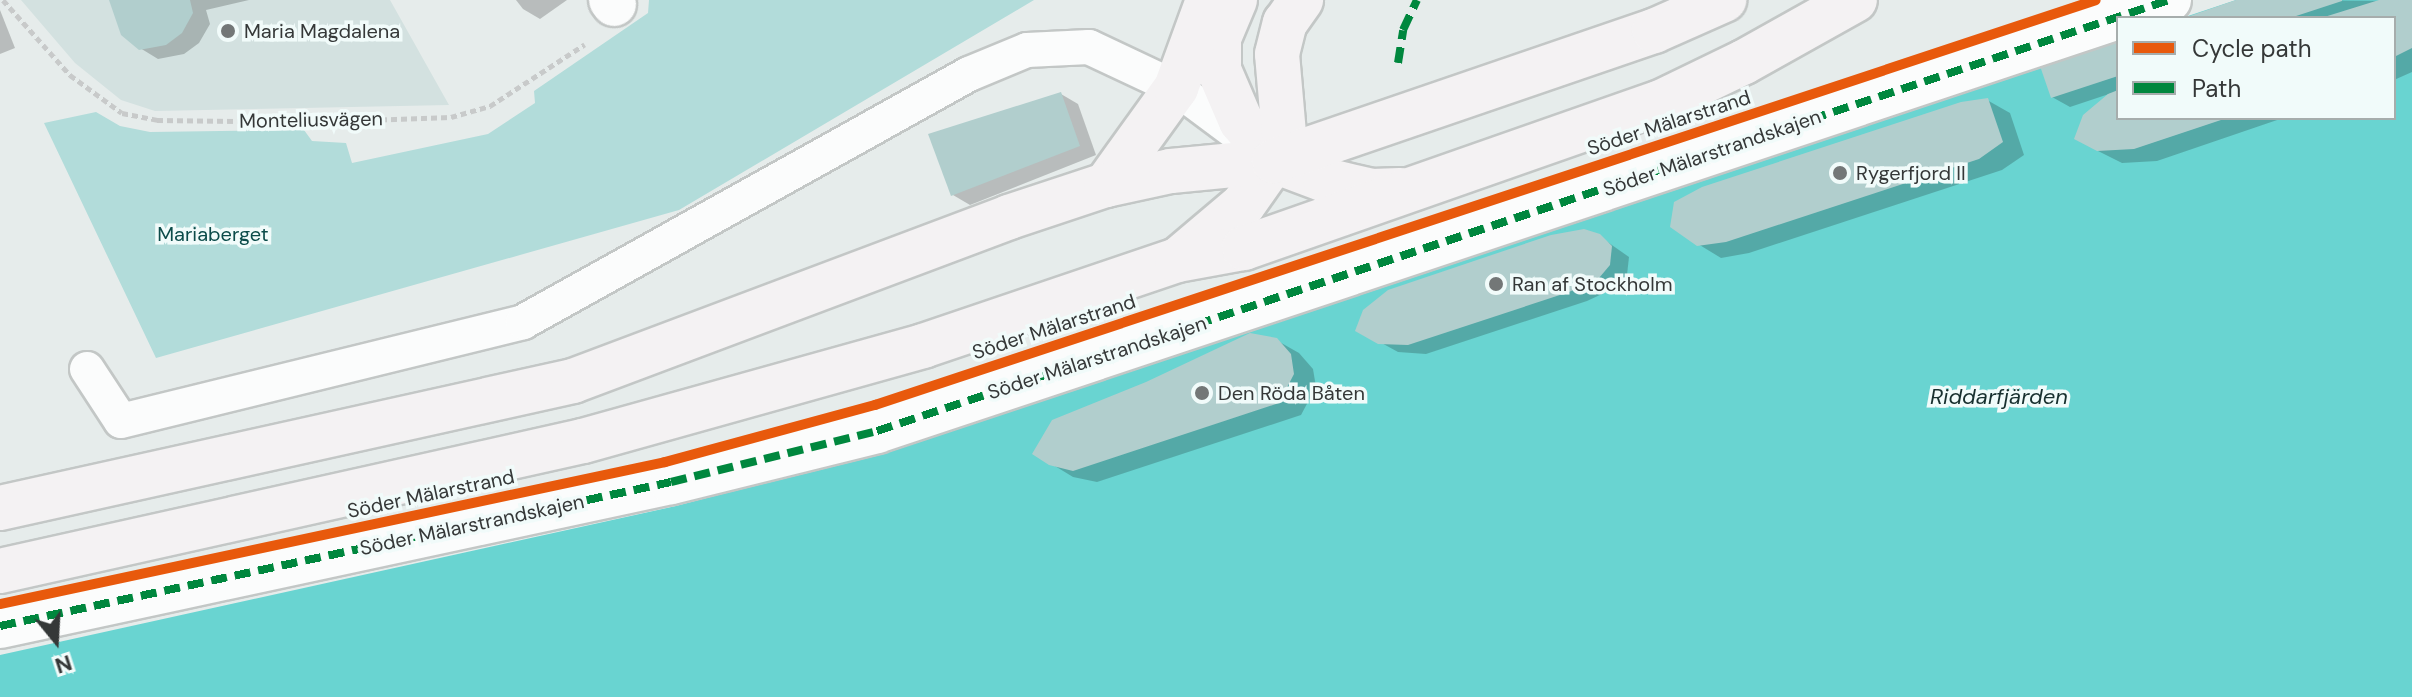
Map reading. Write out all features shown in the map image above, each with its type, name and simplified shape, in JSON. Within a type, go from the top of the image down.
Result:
[{"type":"street","points":[[1106,185],[1176,88],[1208,0]]},
{"type":"street","points":[[1235,0],[1219,38],[1219,70],[1241,121],[1274,161],[1325,180],[1372,191],[1410,189]]},
{"type":"street","points":[[1177,260],[1243,205],[1274,161],[1284,134],[1277,54],[1285,23],[1301,0]]},
{"type":"street","points":[[0,508],[573,381],[1009,217],[1106,185],[1171,171],[1274,161],[1598,51],[1724,0]]},
{"type":"street","name":"Söder Mälarstrand","points":[[0,571],[583,441],[923,346],[1177,260],[1244,248],[1659,103],[1855,0]]},
{"type":"street","name":"Söder Mälarstrandskajen","points":[[2121,16],[2169,0]]},
{"type":"street","name":"Söder Mälarstrandskajen","points":[[0,626],[671,482],[877,431],[2116,18]]},
{"type":"lane","points":[[87,369],[121,421],[523,322],[969,74],[1027,50],[1089,47],[1176,88],[1274,161]]},
{"type":"shaded area","name":"Maria Magdalena","points":[[21,0],[390,0],[449,105],[155,111],[121,100],[75,63]]},
{"type":"green space","name":"Mariaberget","points":[[649,0],[1034,0],[679,210],[156,358],[44,123],[96,112],[120,126],[150,132],[304,130],[312,141],[346,143],[352,163],[488,134],[535,103],[534,91],[648,13]]},
{"type":"water","name":"Riddarfjärden","points":[[2236,0],[2412,0],[2412,697],[0,697],[0,655],[676,506],[915,443],[2116,41],[2116,120],[2396,120],[2396,16],[2188,16]]},
{"type":"building","points":[[109,0],[190,0],[193,13],[182,33],[166,45],[139,50],[121,35]]},
{"type":"building","points":[[2236,0],[2342,0],[2296,16],[2190,16]]},
{"type":"building","points":[[2379,0],[2412,0],[2412,48],[2396,56],[2396,16],[2327,16]]},
{"type":"building","points":[[2116,41],[2116,77],[2051,98],[2040,66]]},
{"type":"building","points":[[2116,91],[2116,120],[2221,120],[2134,149],[2097,151],[2074,139],[2083,115]]},
{"type":"building","points":[[1061,92],[1080,146],[951,196],[928,134]]},
{"type":"building","name":"Rygerfjord II","points":[[1988,98],[2003,142],[1979,159],[1726,242],[1697,246],[1670,227],[1674,202],[1702,187],[1961,102]]},
{"type":"building","name":"Ran af Stockholm","points":[[1584,229],[1600,234],[1612,246],[1610,265],[1599,278],[1569,292],[1408,345],[1378,344],[1355,331],[1363,310],[1388,290],[1551,235]]},
{"type":"building","name":"Den Röda Båten","points":[[1250,333],[1277,338],[1291,354],[1294,374],[1279,403],[1073,471],[1049,465],[1032,454],[1052,420],[1146,382]]},
{"type":"marked path","points":[[1398,63],[1403,30],[1417,0]]},
{"type":"marked path","points":[[2121,16],[2169,0]]},
{"type":"marked path","points":[[0,626],[671,482],[877,431],[2116,18]]},
{"type":"cycle path","points":[[0,604],[665,462],[875,405],[2096,0]]},
{"type":"place","name":"Maria Magdalena","points":[[228,31]]},
{"type":"place","name":"Rygerfjord II","points":[[1840,173]]},
{"type":"place","name":"Ran af Stockholm","points":[[1496,284]]},
{"type":"place","name":"Den Röda Båten","points":[[1202,393]]}]
